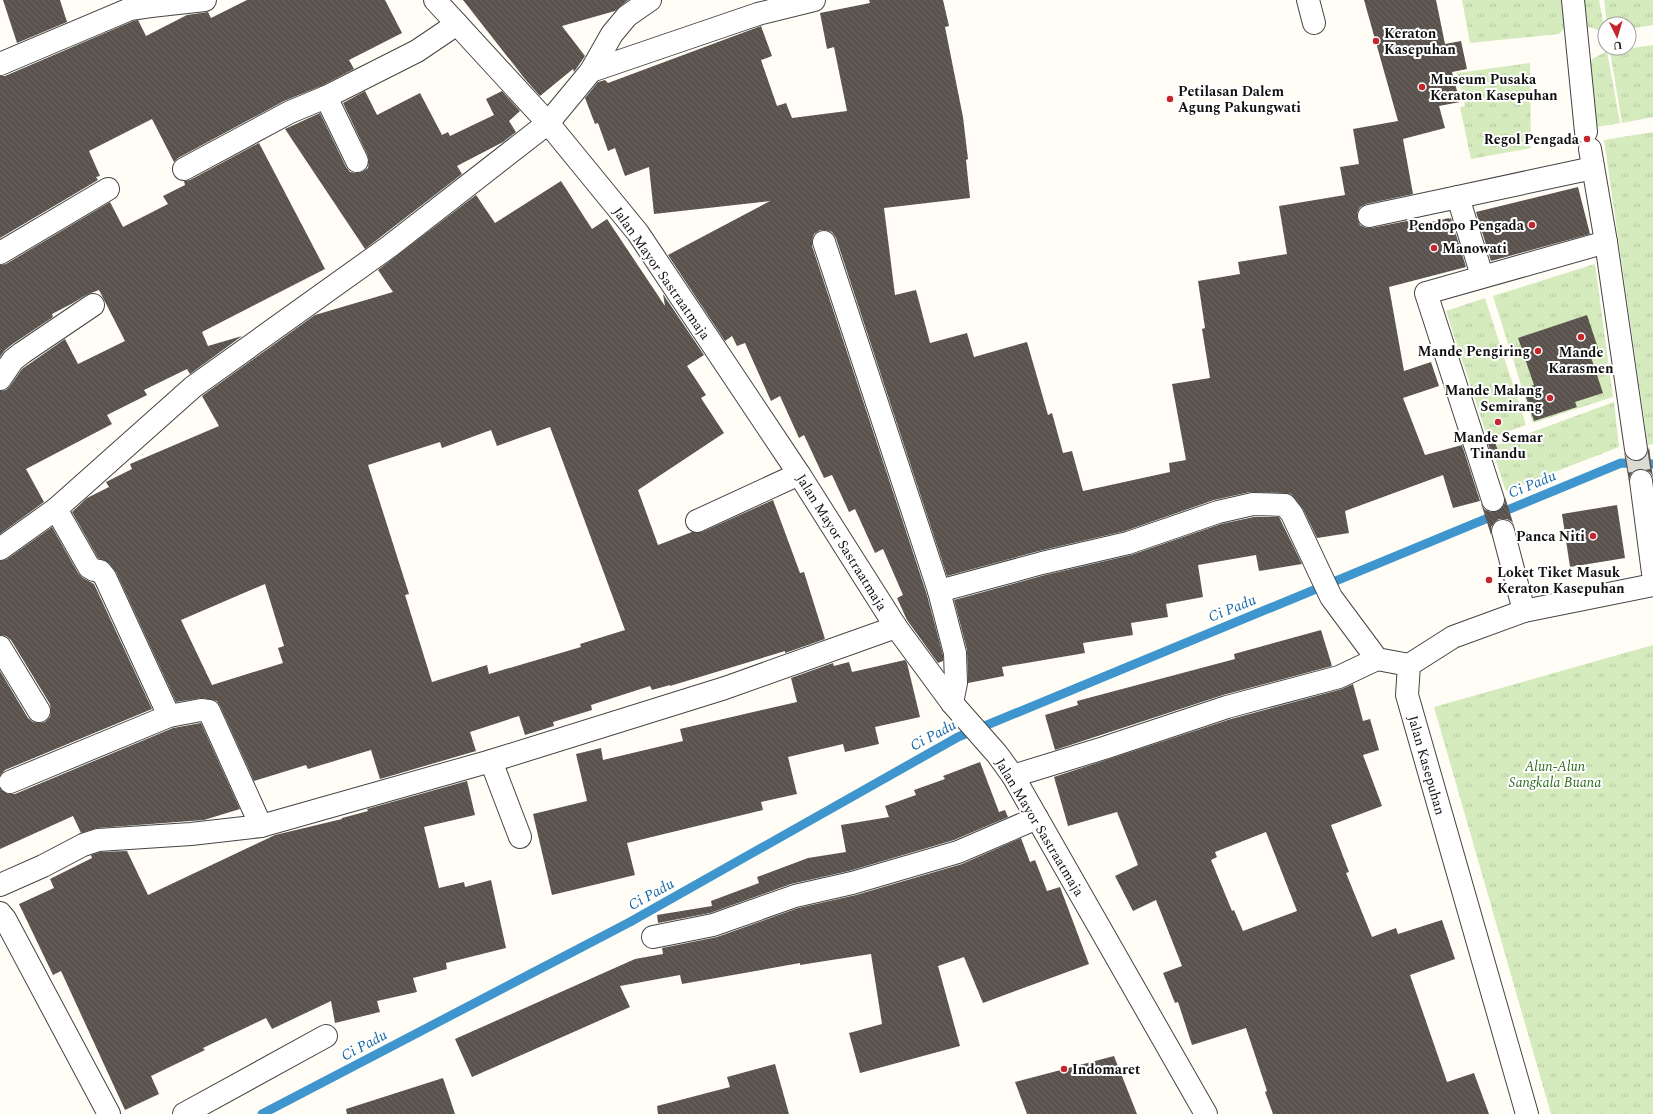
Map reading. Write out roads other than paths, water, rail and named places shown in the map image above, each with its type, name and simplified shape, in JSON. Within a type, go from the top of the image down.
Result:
[{"type":"street","points":[[0,64],[130,10],[204,0]]},
{"type":"street","name":"Jalan Mayor Sastraatmaja","points":[[435,0],[548,123],[638,233],[799,474],[896,627],[952,704],[997,754],[1013,776],[1206,1114]]},
{"type":"street","points":[[0,549],[56,509],[193,387],[390,246],[548,123],[591,71],[612,34],[627,16],[650,0]]},
{"type":"street","points":[[591,71],[758,14],[814,0]]},
{"type":"street","points":[[1308,0],[1314,23]]},
{"type":"street","points":[[1573,0],[1590,150],[1606,242],[1636,449]]},
{"type":"street","points":[[184,169],[290,112],[417,51],[457,24]]},
{"type":"street","points":[[326,96],[357,161]]},
{"type":"street","points":[[1369,216],[1458,197],[1590,150]]},
{"type":"street","points":[[0,253],[108,189]]},
{"type":"street","points":[[1458,197],[1482,276]]},
{"type":"street","points":[[824,242],[939,591],[955,653],[956,683],[952,704]]},
{"type":"street","points":[[1493,500],[1426,293],[1606,242]]},
{"type":"street","points":[[0,379],[13,360],[93,306]]},
{"type":"street","points":[[697,521],[799,474]]},
{"type":"street","points":[[1641,481],[1653,573]]},
{"type":"street","points":[[939,591],[1042,563],[1128,543],[1218,512],[1253,504],[1285,505],[1292,514],[1331,597],[1377,659]]},
{"type":"street","points":[[56,509],[89,568],[103,572],[169,716]]},
{"type":"street","points":[[1503,531],[1524,610]]},
{"type":"street","points":[[1013,776],[1104,748],[1227,706],[1339,677],[1377,659],[1409,665],[1453,637],[1524,610],[1653,585]]},
{"type":"street","points":[[0,885],[98,840],[191,834],[260,826],[491,761],[724,688],[896,627]]},
{"type":"street","points":[[0,647],[38,711]]},
{"type":"street","name":"Jalan Kasepuhan","points":[[1409,665],[1407,695],[1527,1114]]},
{"type":"street","points":[[10,782],[169,716],[201,710],[209,711],[260,826]]},
{"type":"street","points":[[491,761],[520,837]]},
{"type":"street","points":[[653,937],[713,925],[795,896],[852,883],[958,852],[1037,818]]},
{"type":"street","points":[[0,913],[5,919],[109,1114]]},
{"type":"street","points":[[184,1114],[326,1036]]},
{"type":"waterway","name":"Ci Padu","points":[[262,1114],[630,922],[958,737],[1621,463],[1653,464]]},
{"type":"tunnel","points":[[1636,449],[1641,481]]},
{"type":"place","name":"Keraton Kasepuhan","points":[[1376,41]]},
{"type":"place","name":"Museum Pusaka Keraton Kasepuhan","points":[[1422,87]]},
{"type":"place","name":"Petilasan Dalem Agung Pakungwati","points":[[1170,99]]},
{"type":"place","name":"Regol Pengada","points":[[1587,139]]},
{"type":"place","name":"Pendopo Pengada","points":[[1532,225]]},
{"type":"place","name":"Manowati","points":[[1434,248]]},
{"type":"place","name":"Mande Karasmen","points":[[1581,337]]},
{"type":"place","name":"Mande Pengiring","points":[[1538,351]]},
{"type":"place","name":"Mande Malang Semirang","points":[[1550,398]]},
{"type":"place","name":"Mande Semar Tinandu","points":[[1498,422]]},
{"type":"place","name":"Panca Niti","points":[[1593,536]]},
{"type":"place","name":"Loket Tiket Masuk Keraton Kasepuhan","points":[[1489,580]]},
{"type":"place","name":"Indomaret","points":[[1064,1069]]},
{"type":"park label","name":"Alun-Alun Sangkala Buana","points":[[1555,774]]}]
